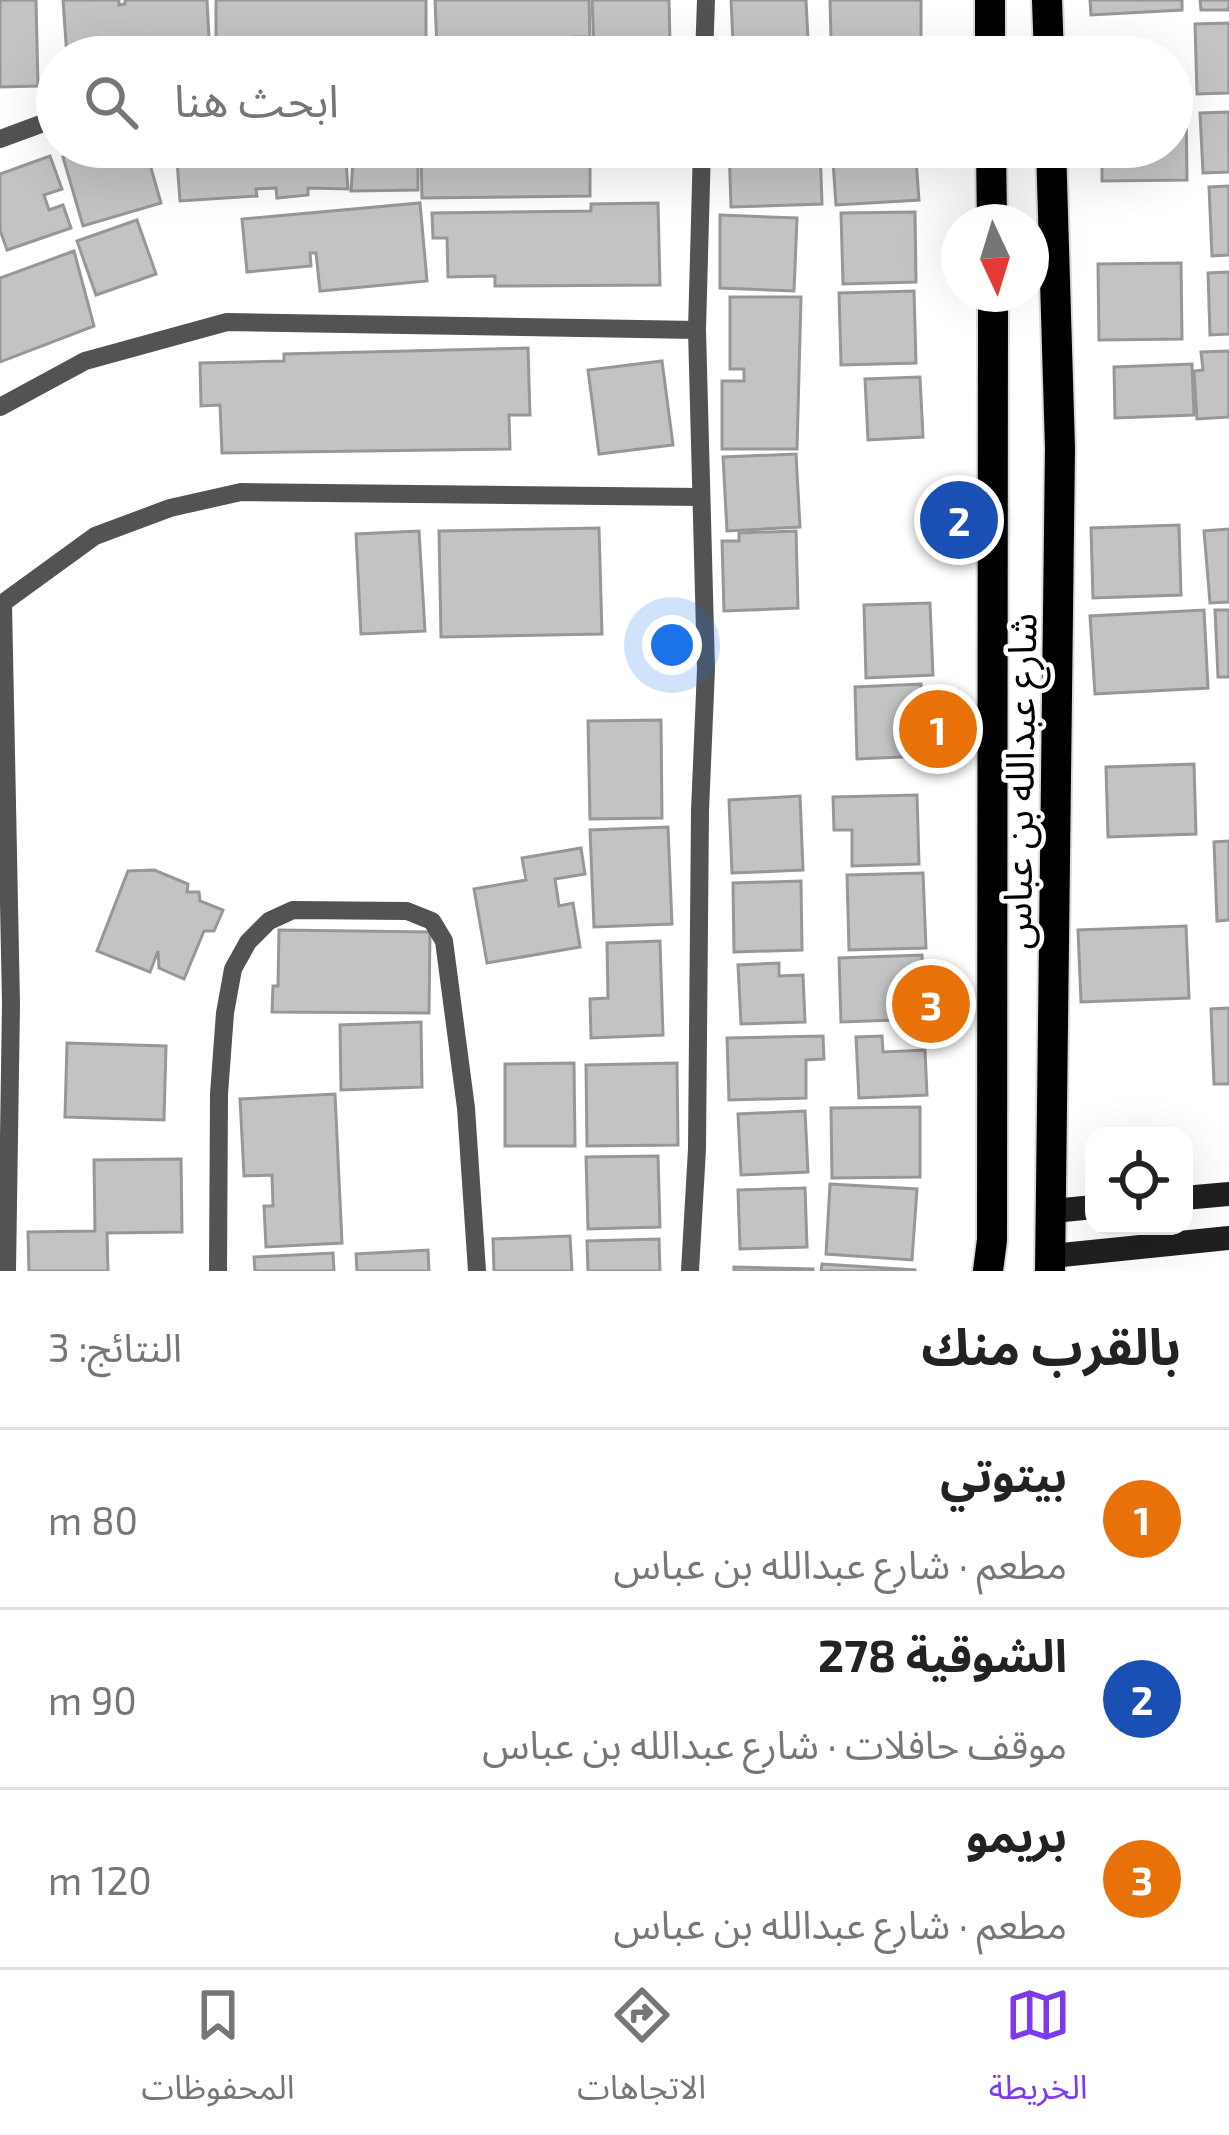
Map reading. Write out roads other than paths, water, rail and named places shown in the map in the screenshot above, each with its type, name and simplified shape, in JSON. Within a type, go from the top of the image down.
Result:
[{"type":"main road","points":[[990,0],[990,36]]},
{"type":"main road","points":[[1047,0],[1048,36]]},
{"type":"main road","points":[[991,168],[992,204]]},
{"type":"main road","name":"شارع عبدالله بن عباس","points":[[1051,1263],[1060,448],[1053,168]]},
{"type":"main road","name":"شارع عبدالله بن عباس","points":[[988,1271],[992,1240],[993,312]]},
{"type":"street","points":[[705,36],[706,0]]},
{"type":"street","points":[[0,139],[36,126]]},
{"type":"street","points":[[690,1271],[697,1149],[706,669],[697,330],[701,168]]},
{"type":"street","points":[[0,407],[86,361],[227,322],[697,330]]},
{"type":"street","points":[[7,1271],[11,1004],[1,604],[95,536],[170,508],[241,491],[701,496]]},
{"type":"street","points":[[218,1271],[219,1094],[233,969],[248,942],[268,921],[293,910],[407,911],[432,921],[444,941],[466,1108],[478,1271]]},
{"type":"street","points":[[1193,1197],[1229,1194]]},
{"type":"street","points":[[1053,1211],[1085,1208]]},
{"type":"street","points":[[1051,1263],[1229,1238]]},
{"type":"place","name":"الشوقية 278","points":[[959,520]]},
{"type":"place","name":"بيتوتي","points":[[938,729]]},
{"type":"place","name":"بريمو","points":[[931,1004]]}]
